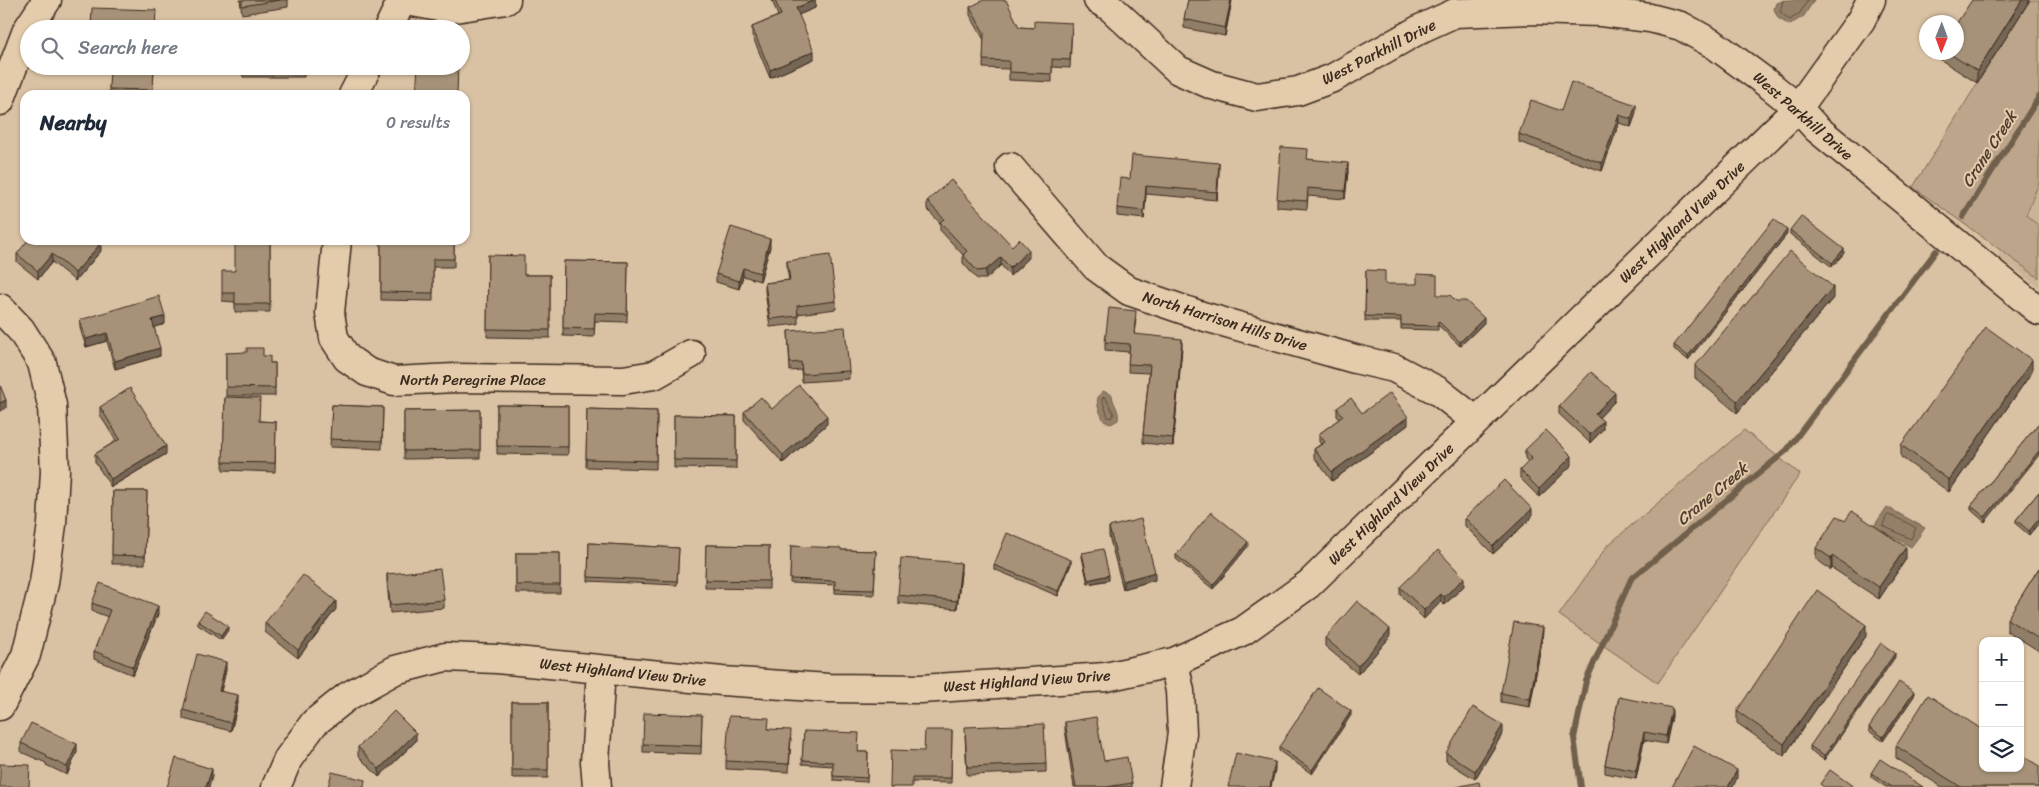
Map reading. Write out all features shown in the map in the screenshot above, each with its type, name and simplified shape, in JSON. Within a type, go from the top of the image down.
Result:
[{"type":"street","points":[[34,20],[47,0]]},
{"type":"street","points":[[392,20],[402,0],[450,9],[506,0]]},
{"type":"street","name":"West Parkhill Drive","points":[[1098,0],[1110,8],[1178,70],[1212,85],[1257,97],[1298,90],[1334,78],[1422,28],[1455,13],[1529,10],[1601,12],[1650,18],[1681,26],[1715,45],[1798,108],[1816,128],[2039,311]]},
{"type":"street","name":"West Highland View Drive","points":[[276,787],[288,759],[314,723],[348,696],[395,670],[446,658],[497,659],[601,670],[829,688],[922,689],[1106,677],[1174,662],[1242,631],[1309,584],[1798,108],[1861,20],[1870,0]]},
{"type":"street","points":[[0,101],[20,48]]},
{"type":"street","points":[[356,90],[363,75]]},
{"type":"street","name":"North Harrison Hills Drive","points":[[1010,167],[1096,267],[1129,291],[1202,316],[1355,359],[1394,368],[1438,392],[1476,421]]},
{"type":"street","name":"North Peregrine Place","points":[[337,245],[330,313],[334,338],[347,358],[367,372],[394,381],[455,378],[623,380],[654,375],[691,354]]},
{"type":"street","points":[[0,308],[21,330],[42,363],[52,405],[55,470],[52,524],[44,583],[26,655],[0,706]]},
{"type":"street","points":[[1174,662],[1180,690],[1182,733],[1174,787]]},
{"type":"street","points":[[597,787],[595,762],[601,670]]},
{"type":"shaded area","points":[[2029,0],[2039,0],[2039,183],[2026,215],[2039,226],[2039,278],[1913,187]]},
{"type":"shaded area","points":[[2039,183],[2039,287],[1998,256],[2026,215]]},
{"type":"shaded area","points":[[1744,430],[1800,474],[1658,683],[1559,615],[1607,546]]},
{"type":"water","points":[[1786,0],[1814,0],[1804,16],[1789,25],[1778,18],[1774,9],[1776,3]]},
{"type":"water","points":[[1103,391],[1112,395],[1118,413],[1118,420],[1111,424],[1104,421],[1097,402]]},
{"type":"water","points":[[1887,507],[1925,528],[1911,547],[1874,526]]},
{"type":"building","points":[[242,0],[280,0],[242,6]]},
{"type":"building","points":[[775,0],[814,0],[796,8],[814,51],[770,70],[752,27],[781,15]]},
{"type":"building","points":[[984,0],[1006,0],[1019,27],[1034,28],[1034,21],[1072,23],[1070,60],[1052,59],[1052,74],[1009,72],[1009,61],[983,60],[984,33],[970,7]]},
{"type":"building","points":[[1188,0],[1231,0],[1225,28],[1184,19]]},
{"type":"building","points":[[1972,0],[2022,0],[1977,71],[1960,60],[1964,60],[1964,15],[1962,15]]},
{"type":"building","points":[[92,8],[156,10],[155,20],[91,20]]},
{"type":"building","points":[[110,75],[154,75],[153,90],[109,89]]},
{"type":"building","points":[[417,75],[458,75],[457,90],[416,90]]},
{"type":"building","points":[[1571,82],[1636,105],[1631,119],[1619,115],[1602,163],[1519,134],[1531,100],[1561,111]]},
{"type":"building","points":[[1281,147],[1308,149],[1307,159],[1348,163],[1345,191],[1308,188],[1307,201],[1277,199]]},
{"type":"building","points":[[1132,155],[1219,163],[1217,192],[1146,186],[1144,211],[1117,208],[1120,178],[1130,179]]},
{"type":"building","points":[[951,180],[1012,246],[1019,239],[1029,250],[1010,268],[1001,257],[986,270],[977,271],[963,255],[967,251],[940,222],[944,219],[927,201]]},
{"type":"building","points":[[1801,216],[1844,249],[1832,263],[1790,230]]},
{"type":"building","points":[[1774,219],[1787,230],[1688,356],[1674,345]]},
{"type":"building","points":[[731,227],[770,239],[760,273],[743,268],[739,281],[716,274]]},
{"type":"building","points":[[24,245],[99,245],[75,273],[52,254],[38,271],[17,254]]},
{"type":"building","points":[[235,245],[270,245],[270,304],[235,304],[235,293],[222,293],[222,271],[235,271]]},
{"type":"building","points":[[381,245],[454,245],[454,259],[433,259],[433,293],[381,292]]},
{"type":"building","points":[[1790,251],[1833,287],[1737,401],[1695,366]]},
{"type":"building","points":[[488,255],[524,256],[524,275],[550,275],[550,330],[487,329]]},
{"type":"building","points":[[830,255],[836,301],[797,306],[798,316],[770,319],[765,283],[790,280],[787,261]]},
{"type":"building","points":[[564,261],[628,262],[627,314],[595,313],[594,329],[563,328]]},
{"type":"building","points":[[1366,270],[1385,271],[1385,284],[1417,284],[1417,274],[1437,275],[1437,295],[1450,295],[1456,301],[1466,301],[1484,318],[1460,342],[1438,321],[1438,326],[1401,325],[1401,317],[1365,316]]},
{"type":"building","points":[[159,296],[165,316],[152,320],[160,348],[115,361],[107,333],[86,339],[80,320]]},
{"type":"building","points":[[1109,308],[1136,311],[1134,334],[1182,339],[1173,438],[1143,435],[1150,365],[1128,364],[1130,344],[1105,342]]},
{"type":"building","points":[[845,327],[849,371],[802,374],[801,362],[790,363],[788,331]]},
{"type":"building","points":[[1986,327],[2032,360],[1949,480],[1901,445]]},
{"type":"building","points":[[247,348],[263,348],[263,356],[270,356],[270,363],[275,363],[275,388],[226,387],[226,353],[247,352]]},
{"type":"building","points":[[1591,372],[1615,393],[1595,414],[1603,421],[1590,435],[1559,406]]},
{"type":"building","points":[[0,385],[6,400],[0,403]]},
{"type":"building","points":[[799,385],[827,416],[783,455],[744,412],[761,397],[772,409]]},
{"type":"building","points":[[130,388],[166,446],[111,479],[95,454],[120,439],[100,407]]},
{"type":"building","points":[[1390,393],[1408,417],[1332,472],[1314,449],[1325,442],[1319,434],[1343,416],[1337,408],[1351,398],[1362,413]]},
{"type":"building","points":[[225,397],[260,398],[259,421],[276,422],[275,463],[223,462]]},
{"type":"building","points":[[332,405],[383,407],[382,441],[330,439]]},
{"type":"building","points":[[497,405],[568,406],[568,447],[497,446]]},
{"type":"building","points":[[587,409],[657,411],[656,461],[586,459]]},
{"type":"building","points":[[480,410],[480,450],[404,451],[404,411]]},
{"type":"building","points":[[674,415],[736,416],[736,461],[674,460]]},
{"type":"building","points":[[2039,423],[2039,451],[1985,517],[1971,506]]},
{"type":"building","points":[[1546,430],[1572,456],[1539,489],[1520,470],[1532,458],[1525,450]]},
{"type":"building","points":[[1504,480],[1532,509],[1493,546],[1465,518]]},
{"type":"building","points":[[113,491],[147,491],[145,556],[112,555]]},
{"type":"building","points":[[2039,492],[2039,519],[2029,531],[2016,520]]},
{"type":"building","points":[[1852,511],[1906,547],[1879,587],[1832,556],[1831,558],[1816,548],[1837,516],[1845,521]]},
{"type":"building","points":[[1211,512],[1248,542],[1213,585],[1176,555]]},
{"type":"building","points":[[1141,519],[1155,572],[1123,581],[1109,527]]},
{"type":"building","points":[[1007,533],[1071,560],[1058,591],[994,565]]},
{"type":"building","points":[[589,543],[679,548],[677,581],[588,577]]},
{"type":"building","points":[[706,545],[769,546],[769,581],[705,580]]},
{"type":"building","points":[[791,546],[876,551],[874,590],[835,589],[835,581],[790,579]]},
{"type":"building","points":[[1103,549],[1109,575],[1088,580],[1082,553]]},
{"type":"building","points":[[1438,550],[1464,578],[1444,597],[1441,594],[1424,610],[1400,587]]},
{"type":"building","points":[[516,553],[560,553],[560,585],[516,585]]},
{"type":"building","points":[[901,558],[961,563],[957,601],[898,595]]},
{"type":"building","points":[[2039,568],[2039,639],[2007,619]]},
{"type":"building","points":[[440,569],[444,600],[390,605],[387,574]]},
{"type":"building","points":[[303,575],[336,601],[298,650],[265,623]]},
{"type":"building","points":[[100,583],[158,606],[133,667],[94,651],[110,610],[92,603]]},
{"type":"building","points":[[1817,590],[1866,625],[1784,744],[1737,711]]},
{"type":"building","points":[[1357,601],[1390,629],[1358,666],[1325,638]]},
{"type":"building","points":[[205,611],[228,626],[221,636],[198,621]]},
{"type":"building","points":[[1514,622],[1543,627],[1530,699],[1501,693]]},
{"type":"building","points":[[1881,643],[1895,653],[1824,756],[1810,746]]},
{"type":"building","points":[[197,654],[226,662],[219,691],[238,695],[231,723],[183,710]]},
{"type":"building","points":[[1899,682],[1914,692],[1883,737],[1869,727]]},
{"type":"building","points":[[1318,688],[1351,711],[1312,770],[1279,747]]},
{"type":"building","points":[[1928,695],[1979,727],[1979,772],[2024,772],[2024,757],[2039,766],[2039,787],[1961,787],[1896,746]]},
{"type":"building","points":[[1619,697],[1672,708],[1666,736],[1644,732],[1636,771],[1605,765]]},
{"type":"building","points":[[512,702],[548,702],[548,770],[512,770]]},
{"type":"building","points":[[1473,707],[1503,725],[1475,771],[1446,753]]},
{"type":"building","points":[[394,711],[416,733],[379,769],[358,747]]},
{"type":"building","points":[[644,713],[702,715],[701,746],[643,744]]},
{"type":"building","points":[[729,716],[769,718],[768,729],[791,730],[789,764],[726,761]]},
{"type":"building","points":[[1096,717],[1104,761],[1127,757],[1132,783],[1106,787],[1076,787],[1065,722]]},
{"type":"building","points":[[31,723],[77,744],[67,767],[21,743]]},
{"type":"building","points":[[1044,724],[1046,764],[967,767],[965,727]]},
{"type":"building","points":[[925,730],[952,730],[951,778],[912,778],[912,787],[890,787],[891,750],[924,751]]},
{"type":"building","points":[[804,731],[859,733],[858,752],[868,752],[867,778],[833,776],[833,762],[802,760]]},
{"type":"building","points":[[1694,746],[1737,770],[1728,787],[1672,787]]},
{"type":"building","points":[[1236,753],[1275,762],[1270,787],[1228,787]]},
{"type":"building","points":[[176,758],[212,769],[206,787],[167,787]]},
{"type":"building","points":[[1880,759],[1923,787],[1892,787],[1871,773]]},
{"type":"building","points":[[0,764],[30,765],[29,787],[0,787]]},
{"type":"building","points":[[1830,770],[1854,787],[1824,787],[1820,784]]},
{"type":"building","points":[[332,772],[365,780],[364,787],[328,787]]},
{"type":"building","points":[[1479,782],[1480,787],[1457,787]]},
{"type":"waterway","name":"Crane Creek","points":[[1963,217],[2039,97]]},
{"type":"waterway","name":"Crane Creek","points":[[1581,787],[1574,738],[1586,681],[1631,579],[1787,450],[1936,251]]}]
